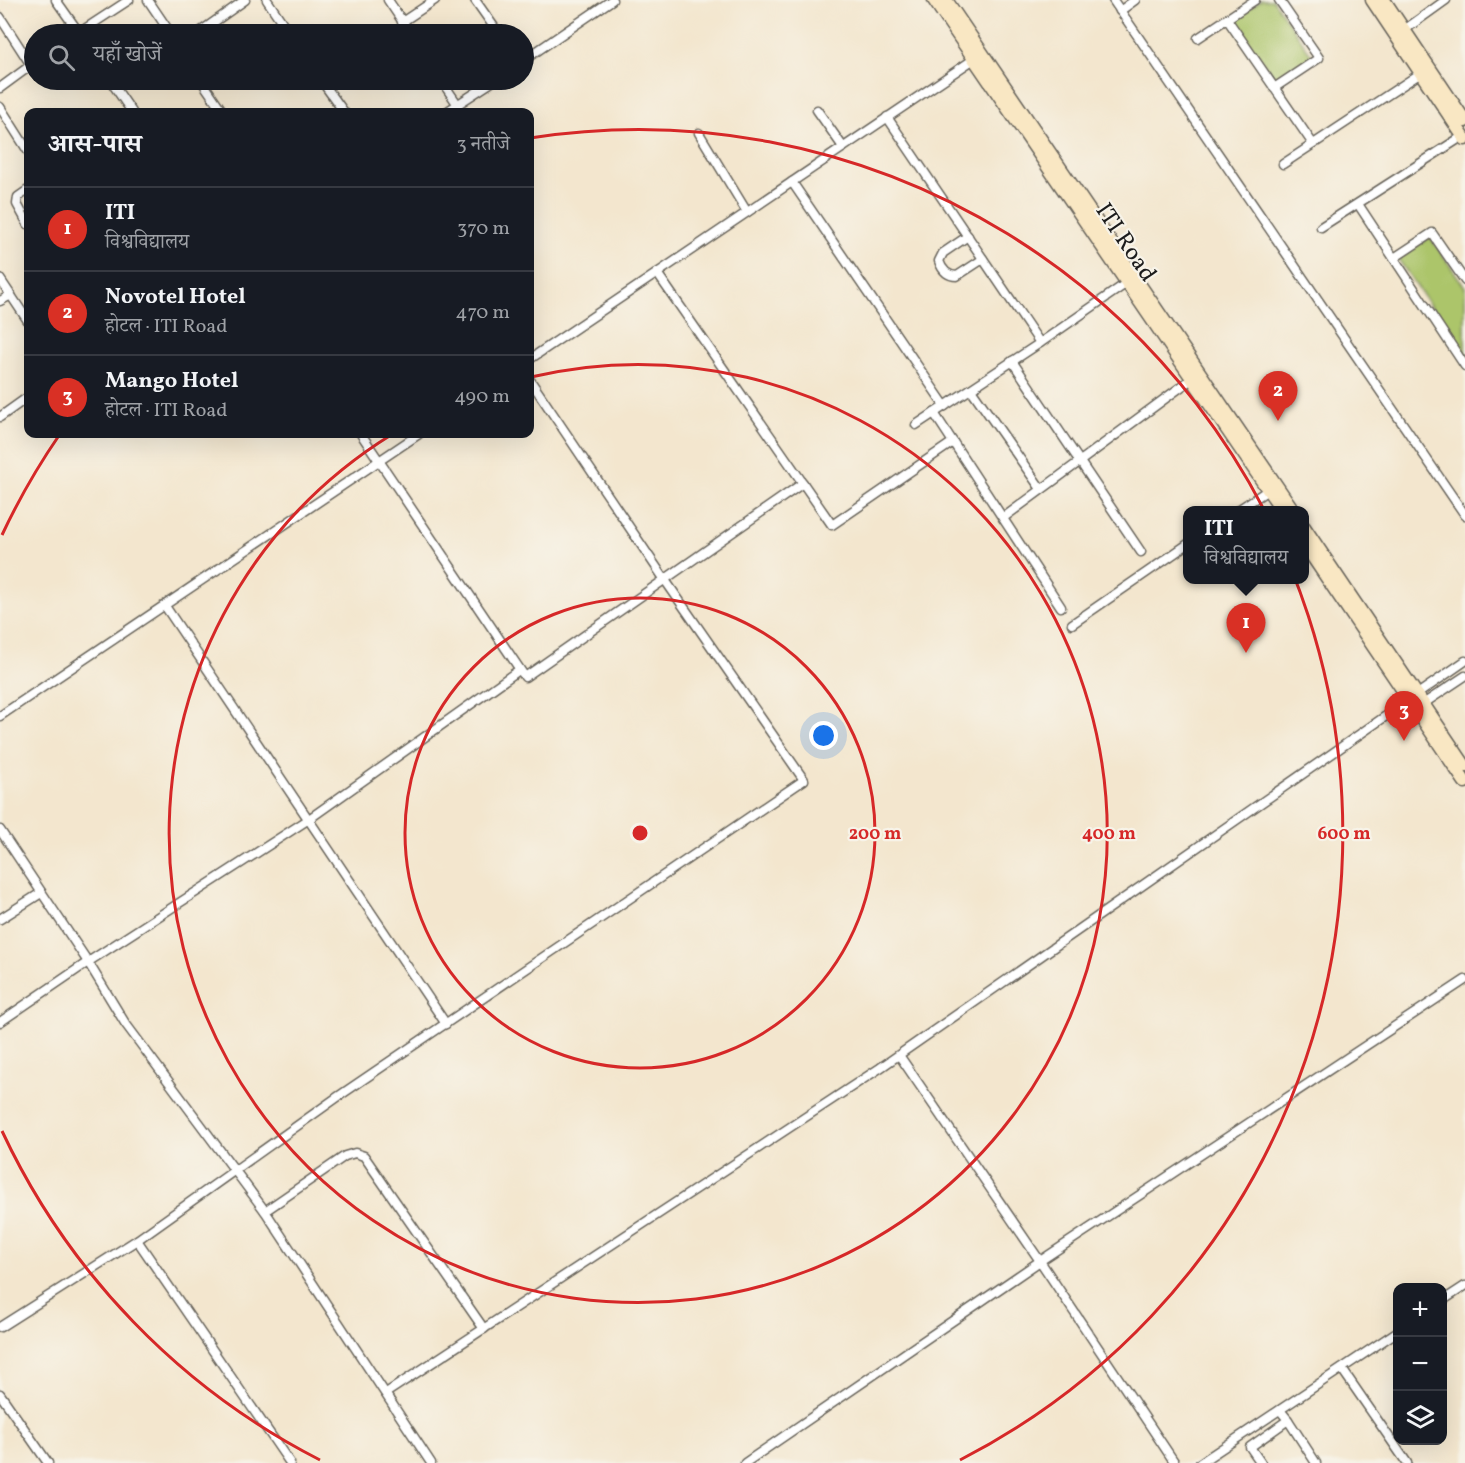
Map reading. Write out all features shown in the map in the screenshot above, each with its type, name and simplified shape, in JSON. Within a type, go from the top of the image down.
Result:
[{"type":"street","points":[[56,0],[72,24]]},
{"type":"street","points":[[93,24],[129,0]]},
{"type":"street","points":[[148,0],[164,24]]},
{"type":"street","points":[[210,24],[245,0]]},
{"type":"street","points":[[267,0],[283,24]]},
{"type":"street","points":[[388,0],[402,22],[435,0]]},
{"type":"street","points":[[475,0],[493,24]]},
{"type":"street","points":[[594,0],[600,8]]},
{"type":"street","points":[[534,53],[612,0]]},
{"type":"street","name":"ITI Road","points":[[934,0],[978,56],[1131,280],[1290,506]]},
{"type":"street","name":"ITI Road","points":[[946,0],[978,56]]},
{"type":"street","points":[[1113,0],[1465,515]]},
{"type":"street","points":[[1120,10],[1135,0]]},
{"type":"street","points":[[1198,38],[1255,0]]},
{"type":"street","points":[[1274,88],[1319,58],[1279,0]]},
{"type":"street","points":[[1372,0],[1400,32],[1465,121]]},
{"type":"street","points":[[1321,227],[1464,138],[1421,74],[1384,0]]},
{"type":"street","points":[[1400,32],[1446,0]]},
{"type":"street","points":[[1227,19],[1313,144]]},
{"type":"street","points":[[1,20],[24,52]]},
{"type":"street","points":[[534,356],[978,56]]},
{"type":"street","points":[[0,88],[24,71]]},
{"type":"street","points":[[1283,164],[1421,74]]},
{"type":"street","points":[[117,90],[129,108]]},
{"type":"street","points":[[208,90],[220,108]]},
{"type":"street","points":[[328,90],[341,108]]},
{"type":"street","points":[[448,90],[458,105]]},
{"type":"street","points":[[453,108],[480,90]]},
{"type":"street","points":[[0,107],[24,145]]},
{"type":"street","points":[[817,110],[843,147]]},
{"type":"street","points":[[887,117],[1040,343]]},
{"type":"street","points":[[699,133],[747,212]]},
{"type":"street","points":[[792,182],[945,406]]},
{"type":"street","points":[[24,194],[17,201],[24,217]]},
{"type":"street","points":[[1358,204],[1465,366]]},
{"type":"street","points":[[1394,258],[1432,233],[1465,280]]},
{"type":"street","points":[[968,236],[943,253],[939,261],[941,266],[946,273],[957,276],[983,259]]},
{"type":"street","points":[[657,273],[832,525],[953,442]]},
{"type":"street","points":[[0,279],[24,315]]},
{"type":"street","points":[[916,425],[1131,280]]},
{"type":"street","name":"ITI Road","points":[[1131,280],[1193,378],[1279,506]]},
{"type":"street","points":[[0,302],[10,295]]},
{"type":"street","points":[[1012,361],[1142,552]]},
{"type":"street","points":[[1003,518],[1193,378]]},
{"type":"street","points":[[0,1327],[136,1240],[339,1096],[804,780],[664,580],[534,386]]},
{"type":"street","points":[[971,389],[1041,489]]},
{"type":"street","points":[[1,413],[24,399]]},
{"type":"street","points":[[934,413],[1061,607]]},
{"type":"street","points":[[365,438],[525,676],[803,483]]},
{"type":"street","points":[[0,716],[413,438]]},
{"type":"street","points":[[1244,506],[1268,490]]},
{"type":"street","points":[[1309,533],[1416,700],[1465,782]]},
{"type":"street","points":[[1072,624],[1183,547]]},
{"type":"street","points":[[1309,550],[1465,766]]},
{"type":"street","points":[[165,606],[446,1024]]},
{"type":"street","points":[[386,1393],[899,1055],[1416,700],[1465,661]]},
{"type":"street","points":[[0,1022],[88,962],[309,819],[519,670]]},
{"type":"street","points":[[1416,700],[1465,676]]},
{"type":"street","points":[[0,830],[88,962],[125,1023],[265,1211],[431,1463]]},
{"type":"street","points":[[0,919],[41,893]]},
{"type":"street","points":[[745,1463],[1040,1261],[1465,980]]},
{"type":"street","points":[[899,1055],[1175,1463]]},
{"type":"street","points":[[265,1211],[345,1156],[355,1153],[364,1156],[484,1329]]},
{"type":"street","points":[[136,1240],[290,1463]]},
{"type":"street","points":[[1447,1298],[1465,1286]]},
{"type":"street","points":[[1200,1463],[1393,1334]]},
{"type":"street","points":[[1342,1369],[1407,1463]]},
{"type":"street","points":[[0,1394],[48,1463]]},
{"type":"street","points":[[1280,1410],[1317,1463]]},
{"type":"street","points":[[1261,1463],[1250,1448],[1288,1420]]},
{"type":"green space","points":[[1261,0],[1273,0],[1313,57],[1277,82],[1233,20]]},
{"type":"green space","points":[[1430,237],[1465,287],[1465,357],[1398,259]]},
{"type":"place","name":"Novotel Hotel","points":[[1278,421]]},
{"type":"place","name":"ITI","points":[[1246,653]]},
{"type":"place","name":"Mango Hotel","points":[[1404,741]]}]
